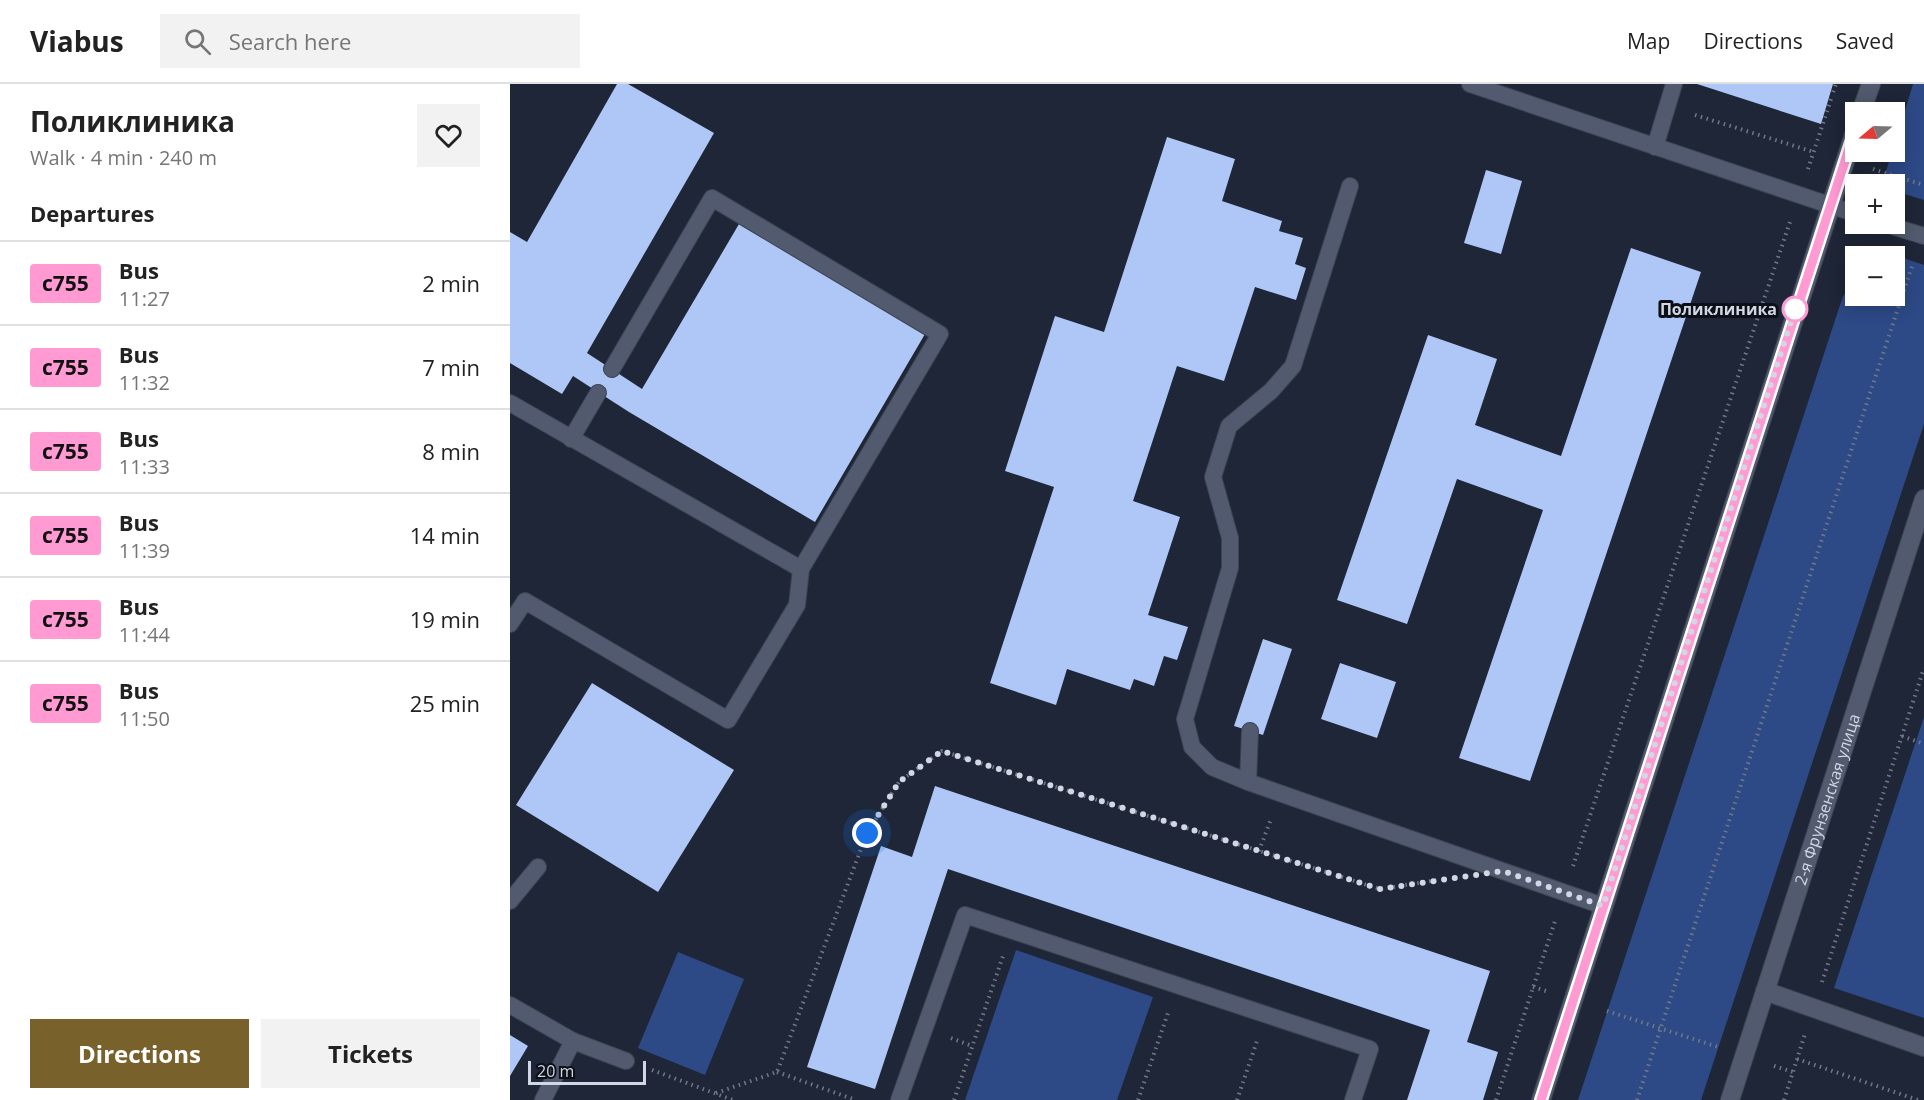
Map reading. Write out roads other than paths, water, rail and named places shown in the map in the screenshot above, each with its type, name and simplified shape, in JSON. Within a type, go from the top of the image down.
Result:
[{"type":"street","points":[[1864,102],[1870,84]]},
{"type":"street","points":[[1541,1100],[1845,157]]},
{"type":"street","name":"2-я Фрунзенская улица","points":[[1730,1100],[1924,499]]},
{"type":"street","points":[[1765,991],[1924,1047]]},
{"type":"lane","points":[[1470,84],[1845,211]]},
{"type":"lane","points":[[1655,147],[1674,84]]},
{"type":"lane","points":[[1350,186],[1293,366],[1271,391],[1229,426],[1213,477],[1230,538],[1230,568],[1185,719],[1192,747],[1212,767],[1248,782],[1603,906]]},
{"type":"lane","points":[[510,624],[525,601],[728,720],[797,605],[801,569],[940,334],[712,198],[612,369]]},
{"type":"lane","points":[[1905,230],[1923,235]]},
{"type":"lane","points":[[571,439],[598,393]]},
{"type":"lane","points":[[510,403],[801,569]]},
{"type":"lane","points":[[1248,782],[1250,730]]},
{"type":"lane","points":[[510,901],[538,867]]},
{"type":"lane","points":[[899,1100],[965,915],[1370,1049],[1353,1100]]},
{"type":"lane","points":[[510,1005],[573,1041],[626,1061]]},
{"type":"lane","points":[[543,1100],[573,1041]]},
{"type":"place","name":"Поликлиника","points":[[1795,309]]}]
